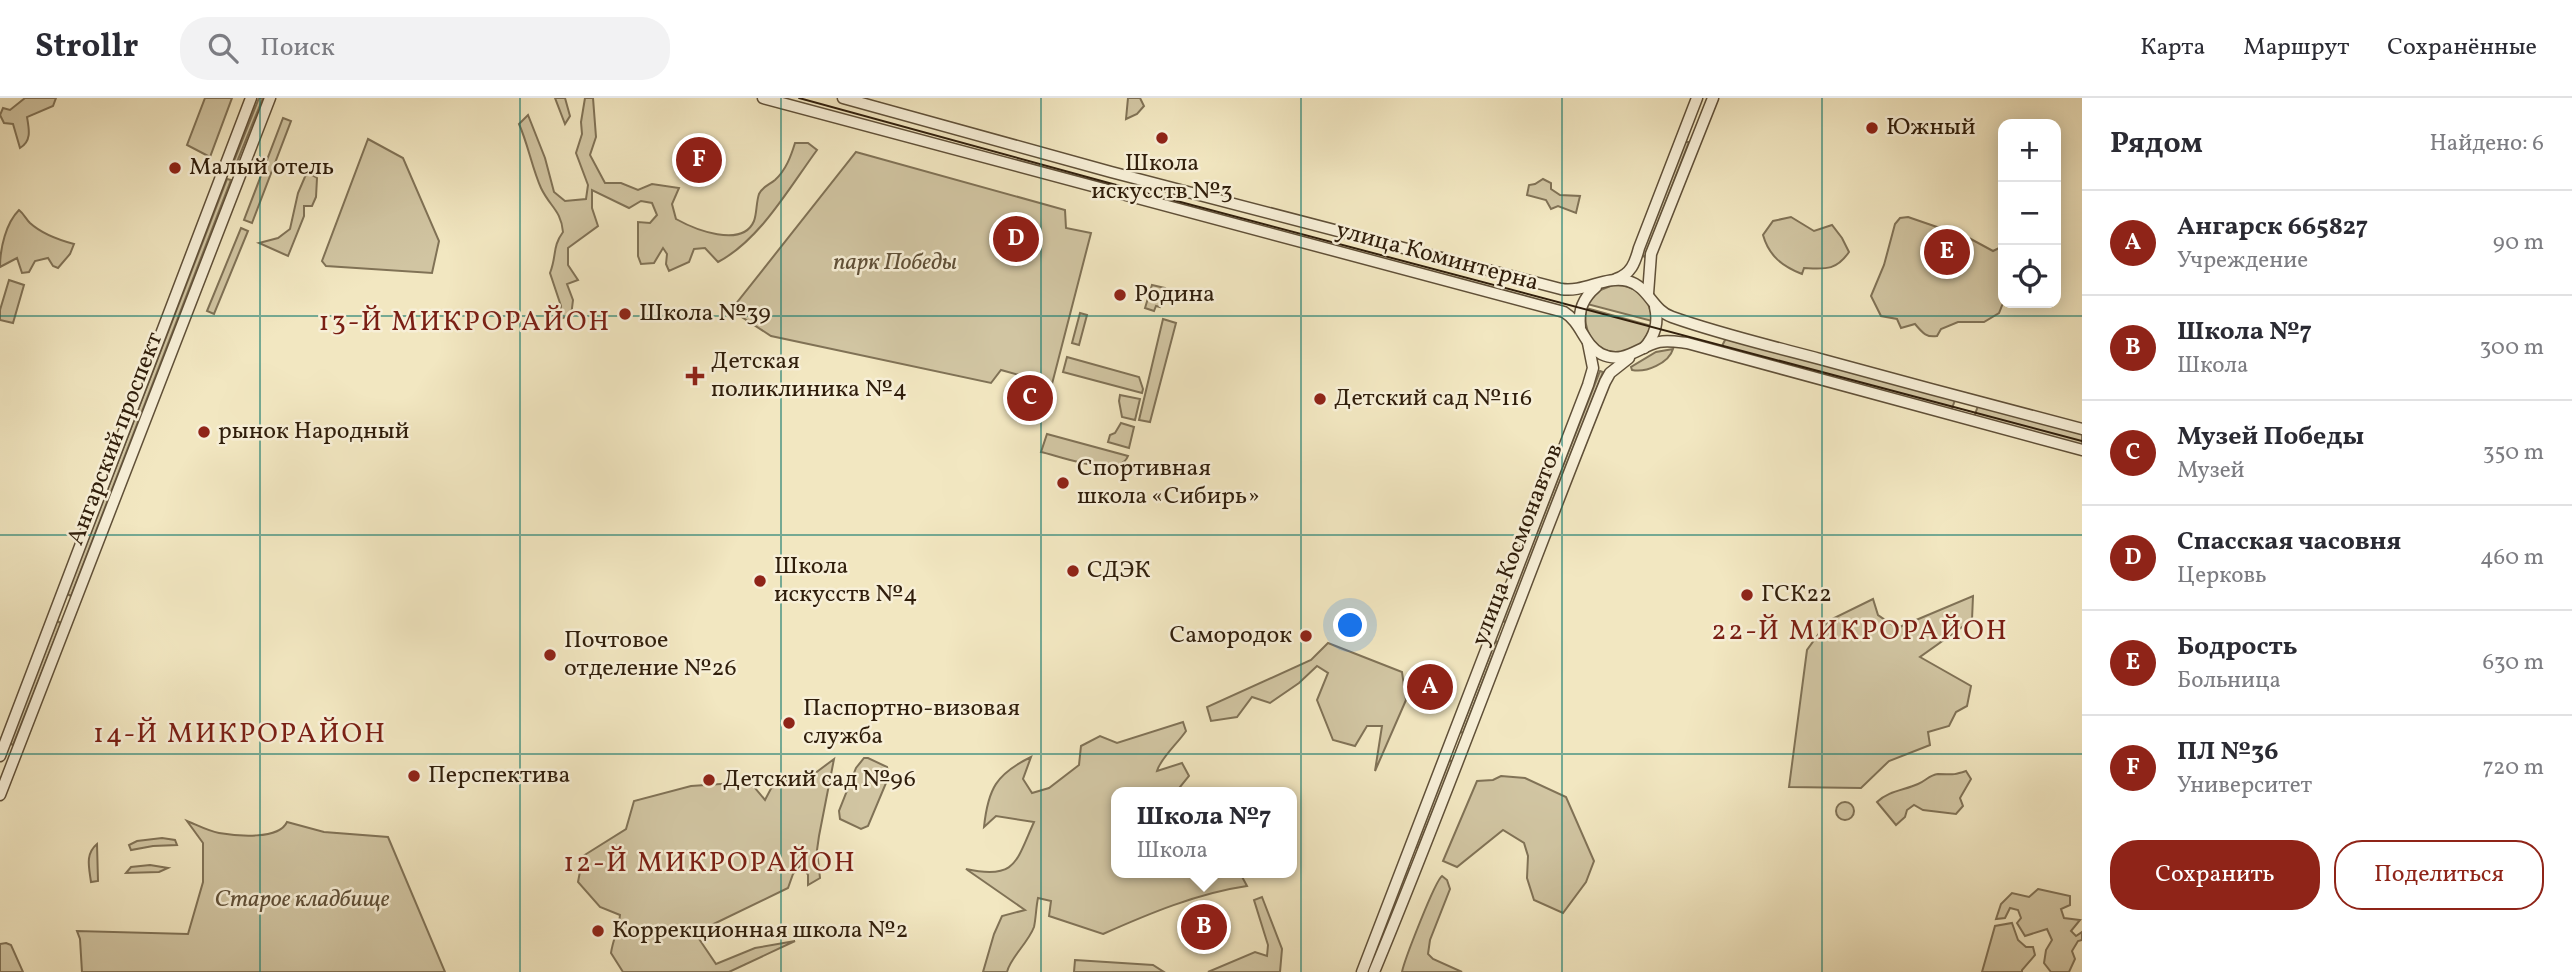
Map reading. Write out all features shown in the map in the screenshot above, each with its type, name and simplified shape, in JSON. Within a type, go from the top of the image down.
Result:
[{"type":"street","name":"Ангарский проспект","points":[[0,756],[251,98]]},
{"type":"street","name":"Ангарский проспект","points":[[0,795],[270,98]]},
{"type":"street","name":"улица Коминтерна","points":[[763,98],[1555,310],[1569,315],[1581,328]]},
{"type":"street","name":"улица Коминтерна","points":[[843,98],[1111,173],[1534,282],[1571,290],[1608,282],[1630,282],[1648,294]]},
{"type":"street","points":[[1697,98],[1635,264],[1623,277],[1600,285],[1587,296],[1580,311],[1581,328],[1588,343],[1607,356],[1623,358],[1660,342],[1687,343],[2082,450]]},
{"type":"street","points":[[1713,98],[1651,254],[1648,294],[1655,306],[1668,316],[1742,338],[2082,429]]},
{"type":"street","points":[[224,168],[241,175]]},
{"type":"street","name":"улица Космонавтов","points":[[1374,972],[1419,864],[1605,382],[1613,369],[1645,348],[1655,332],[1655,306]]},
{"type":"street","name":"улица Космонавтов","points":[[1362,972],[1588,386],[1592,369],[1588,343]]},
{"type":"green space","points":[[25,98],[56,98],[53,106],[27,117],[28,138],[20,148],[13,124],[4,123],[0,115],[3,108],[10,110]]},
{"type":"green space","points":[[205,98],[232,98],[210,157],[187,145]]},
{"type":"green space","points":[[259,98],[263,98],[235,167],[232,166]]},
{"type":"green space","points":[[555,98],[565,98],[570,116],[565,124]]},
{"type":"green space","points":[[585,98],[593,98],[596,137],[590,155],[605,183],[621,183],[638,190],[652,184],[679,188],[672,204],[676,219],[717,234],[739,234],[748,229],[756,215],[760,192],[782,172],[795,143],[808,143],[817,150],[773,212],[747,241],[718,262],[705,248],[694,249],[689,262],[669,271],[666,264],[667,254],[663,248],[654,263],[641,264],[638,256],[638,222],[650,223],[657,215],[652,203],[641,201],[629,208],[592,190],[592,208],[598,226],[568,248],[568,265],[578,280],[567,284],[573,300],[571,316],[559,319],[561,306],[550,273],[557,242],[563,232],[562,225],[558,213],[541,188],[519,124],[528,115],[545,158],[554,192],[565,201],[586,199],[588,185],[576,153],[582,134]]},
{"type":"green space","points":[[1128,98],[1140,98],[1144,106],[1137,114],[1126,119]]},
{"type":"green space","points":[[283,118],[291,121],[252,223],[244,220]]},
{"type":"green space","points":[[368,139],[403,158],[439,241],[432,273],[326,266],[322,261]]},
{"type":"green space","points":[[1685,142],[1689,142],[1645,257],[1641,255]]},
{"type":"green space","name":"парк Победы","points":[[856,152],[1065,210],[1066,228],[1091,233],[1052,384],[1001,370],[991,383],[771,336],[731,310]]},
{"type":"green space","points":[[307,172],[317,178],[316,197],[312,206],[304,206],[304,216],[288,256],[259,243],[278,238],[290,229],[298,193]]},
{"type":"green space","points":[[227,179],[231,180],[71,596],[67,594]]},
{"type":"green space","points":[[1543,179],[1551,183],[1551,189],[1560,195],[1580,196],[1576,213],[1558,206],[1551,209],[1546,200],[1527,195],[1529,185]]},
{"type":"green space","points":[[19,210],[40,230],[74,244],[70,254],[58,268],[53,266],[48,258],[35,261],[29,272],[22,273],[17,258],[0,267],[5,236]]},
{"type":"green space","points":[[1791,217],[1814,231],[1832,225],[1849,252],[1835,266],[1804,268],[1802,274],[1788,267],[1773,254],[1763,235],[1773,221]]},
{"type":"green space","points":[[1908,217],[1969,238],[1993,251],[1998,248],[1999,313],[1984,322],[1958,322],[1941,329],[1937,336],[1924,334],[1915,324],[1901,328],[1897,319],[1881,316],[1871,296],[1884,265],[1895,224],[1900,218]]},
{"type":"green space","points":[[241,228],[248,231],[214,314],[207,311]]},
{"type":"green space","points":[[9,280],[24,285],[13,323],[0,320],[0,310]]},
{"type":"green space","points":[[1152,285],[1165,288],[1160,307],[1156,306],[1154,311],[1145,308]]},
{"type":"green space","points":[[1613,285],[1628,287],[1640,294],[1649,306],[1652,321],[1587,304],[1598,291]]},
{"type":"green space","points":[[1586,308],[1651,326],[1644,340],[1633,349],[1610,351],[1599,346],[1591,337],[1586,324]]},
{"type":"green space","points":[[1080,313],[1087,315],[1079,345],[1072,343]]},
{"type":"green space","points":[[1163,319],[1176,323],[1150,422],[1139,420]]},
{"type":"green space","points":[[1726,338],[1955,400],[1951,411],[1721,348]]},
{"type":"green space","points":[[1673,349],[1667,359],[1656,366],[1632,370],[1631,367],[1656,352]]},
{"type":"green space","points":[[1067,357],[1139,377],[1142,393],[1063,372]]},
{"type":"green space","points":[[1600,371],[1603,372],[1506,622],[1502,621]]},
{"type":"green space","points":[[1120,395],[1140,399],[1135,420],[1122,417]]},
{"type":"green space","points":[[1978,406],[2082,434],[2082,445],[1974,417]]},
{"type":"green space","points":[[1121,423],[1134,427],[1129,448],[1108,442],[1110,435],[1115,433]]},
{"type":"green space","points":[[1047,434],[1128,456],[1122,463],[1102,466],[1041,452]]},
{"type":"green space","points":[[1973,596],[1972,620],[1920,657],[1971,686],[1967,706],[1956,712],[1949,726],[1928,732],[1930,745],[1889,761],[1861,788],[1789,787],[1807,650],[1828,621],[1873,599],[1878,615],[1897,628]]},
{"type":"green space","points":[[57,621],[61,623],[13,745],[9,743]]},
{"type":"green space","points":[[1495,641],[1498,642],[1463,733],[1460,732]]},
{"type":"green space","points":[[1328,643],[1402,672],[1406,700],[1375,771],[1382,726],[1367,726],[1355,746],[1333,740],[1317,700],[1328,673],[1317,666],[1299,683],[1270,703],[1252,697],[1237,717],[1211,721],[1207,707],[1311,660]]},
{"type":"green space","points":[[1183,722],[1186,731],[1165,756],[1157,771],[1182,763],[1189,776],[1180,787],[1111,787],[1111,878],[1243,878],[1247,886],[1192,899],[1103,934],[1049,916],[1051,901],[1038,898],[1034,927],[1007,972],[983,972],[1002,916],[1025,910],[966,869],[983,872],[1005,870],[1018,857],[1034,822],[996,816],[984,827],[988,802],[996,784],[1009,770],[1031,757],[1023,779],[1032,793],[1049,788],[1079,765],[1081,746],[1100,736],[1117,743]]},
{"type":"green space","points":[[864,758],[887,767],[889,776],[868,826],[861,829],[840,819],[839,811],[856,768]]},
{"type":"green space","points":[[834,759],[817,850],[820,878],[808,885],[808,875],[802,864],[793,874],[788,888],[695,933],[716,964],[755,948],[795,941],[729,972],[623,972],[611,953],[620,915],[600,907],[578,882],[583,856],[626,829],[634,801],[691,786],[750,782],[765,800],[776,779],[802,783]]},
{"type":"green space","points":[[1449,760],[1453,762],[1418,848],[1415,847]]},
{"type":"green space","points":[[1966,771],[1971,779],[1960,798],[1963,806],[1956,814],[1923,810],[1914,805],[1896,825],[1877,802],[1886,795],[1935,775]]},
{"type":"green space","points":[[1501,776],[1525,778],[1566,797],[1594,861],[1586,882],[1563,913],[1534,900],[1527,878],[1528,856],[1524,843],[1503,830],[1457,867],[1443,861],[1477,781],[1493,780]]},
{"type":"green space","points":[[1845,802],[1851,805],[1854,811],[1851,817],[1845,820],[1839,817],[1836,811],[1839,805]]},
{"type":"green space","name":"Старое кладбище","points":[[187,821],[215,832],[236,835],[276,832],[287,822],[324,832],[388,837],[445,972],[82,972],[77,931],[188,934],[203,882],[203,843]]},
{"type":"green space","points":[[162,838],[175,840],[177,845],[131,850],[129,845],[137,841]]},
{"type":"green space","points":[[97,844],[98,881],[91,882],[89,856]]},
{"type":"green space","points":[[150,865],[168,868],[159,872],[126,873],[131,867]]},
{"type":"green space","points":[[1407,868],[1411,869],[1373,963],[1370,962]]},
{"type":"green space","points":[[1442,876],[1447,880],[1450,889],[1430,940],[1428,954],[1462,972],[1402,972],[1427,906]]},
{"type":"green space","points":[[2038,889],[2070,896],[2070,905],[2061,909],[2064,918],[2080,920],[2071,931],[2076,936],[2082,932],[2082,940],[2078,941],[2072,951],[2075,959],[2069,972],[2051,972],[2044,963],[2046,950],[2052,940],[2047,929],[2025,936],[2017,923],[2021,918],[2018,910],[2010,908],[2005,918],[1996,919],[2001,904],[2012,893],[2029,897]]},
{"type":"green space","points":[[1262,897],[1282,949],[1280,972],[1208,972],[1255,952],[1267,956],[1268,945],[1254,900]]},
{"type":"green space","points":[[2012,923],[2018,940],[2026,947],[2033,947],[2035,955],[2022,972],[1982,972],[1995,926]]},
{"type":"green space","points":[[0,944],[11,945],[23,972],[0,972]]},
{"type":"green space","points":[[1075,960],[1153,965],[1164,972],[1074,972]]},
{"type":"tram line","points":[[799,98],[2082,441]]},
{"type":"place","name":"Южный","points":[[1872,128]]},
{"type":"place","name":"Школа искусств №3","points":[[1162,138]]},
{"type":"place","name":"ПЛ №36","points":[[699,160]]},
{"type":"place","name":"Малый отель","points":[[175,168]]},
{"type":"place","name":"Спасская часовня","points":[[1016,239]]},
{"type":"place","name":"Бодрость","points":[[1947,252]]},
{"type":"place","name":"Родина","points":[[1120,295]]},
{"type":"place","name":"Школа №39","points":[[625,314]]},
{"type":"place","name":"Детская поликлиника №4","points":[[695,376]]},
{"type":"place","name":"Музей Победы","points":[[1030,398]]},
{"type":"place","name":"Детский сад №116","points":[[1320,399]]},
{"type":"place","name":"рынок Народный","points":[[204,432]]},
{"type":"place","name":"Спортивная школа «Сибирь»","points":[[1063,483]]},
{"type":"place","name":"СДЭК","points":[[1073,571]]},
{"type":"place","name":"Школа искусств №4","points":[[760,581]]},
{"type":"place","name":"ГСК22","points":[[1747,595]]},
{"type":"place","name":"Самородок","points":[[1306,636]]},
{"type":"place","name":"Почтовое отделение №26","points":[[550,655]]},
{"type":"place","name":"Ангарск 665827","points":[[1430,687]]},
{"type":"place","name":"Паспортно-визовая служба","points":[[789,723]]},
{"type":"place","name":"Перспектива","points":[[414,776]]},
{"type":"place","name":"Детский сад №96","points":[[709,780]]},
{"type":"place","name":"Школа №7","points":[[1204,927]]},
{"type":"place","name":"Коррекционная школа №2","points":[[598,931]]},
{"type":"district","name":"13-Й МИКРОРАЙОН","points":[[465,322]]},
{"type":"district","name":"22-Й МИКРОРАЙОН","points":[[1860,631]]},
{"type":"district","name":"14-Й МИКРОРАЙОН","points":[[240,734]]},
{"type":"district","name":"12-Й МИКРОРАЙОН","points":[[710,863]]}]
